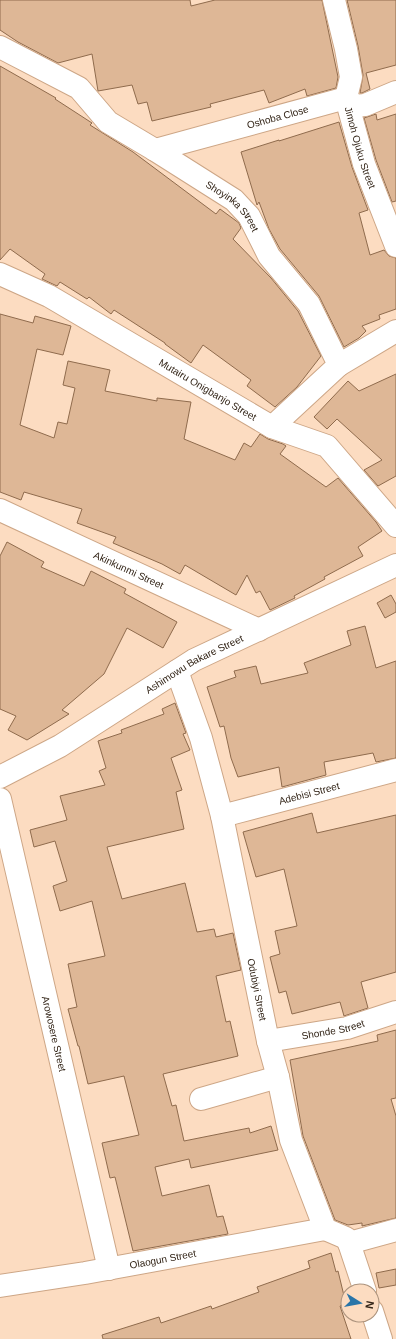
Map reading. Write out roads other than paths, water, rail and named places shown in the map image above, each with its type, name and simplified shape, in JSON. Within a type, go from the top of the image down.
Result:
[{"type":"street","name":"Jimoh Ojuku Street","points":[[334,0],[351,76],[346,98],[364,164],[396,246]]},
{"type":"street","name":"Shoyinka Street","points":[[0,47],[79,88],[108,122],[234,200],[250,216],[269,256],[308,304],[339,365]]},
{"type":"street","points":[[346,98],[355,106],[365,105],[396,92]]},
{"type":"street","name":"Oshoba Close","points":[[155,150],[346,98]]},
{"type":"street","name":"Mutairu Onigbanjo Street","points":[[0,274],[49,296],[272,427],[327,446],[396,526]]},
{"type":"street","points":[[272,427],[339,365],[396,331]]},
{"type":"street","name":"Akinkunmi Street","points":[[0,510],[259,630]]},
{"type":"street","name":"Ashimowu Bakare Street","points":[[0,777],[60,746],[194,660],[396,565]]},
{"type":"street","name":"Odubiyi Street","points":[[177,671],[201,738],[222,816],[268,1041],[278,1076],[291,1140],[325,1229]]},
{"type":"street","name":"Adebisi Street","points":[[222,816],[396,770]]},
{"type":"street","name":"Arowosere Street","points":[[0,799],[109,1269]]},
{"type":"street","name":"Shonde Street","points":[[268,1041],[347,1028],[396,1012]]},
{"type":"street","points":[[201,1099],[278,1076]]},
{"type":"street","points":[[325,1229],[346,1238],[362,1283]]},
{"type":"street","name":"Olaogun Street","points":[[0,1286],[109,1269],[325,1229]]},
{"type":"street","points":[[349,1243],[396,1230]]},
{"type":"street","points":[[376,1323],[381,1339]]}]
